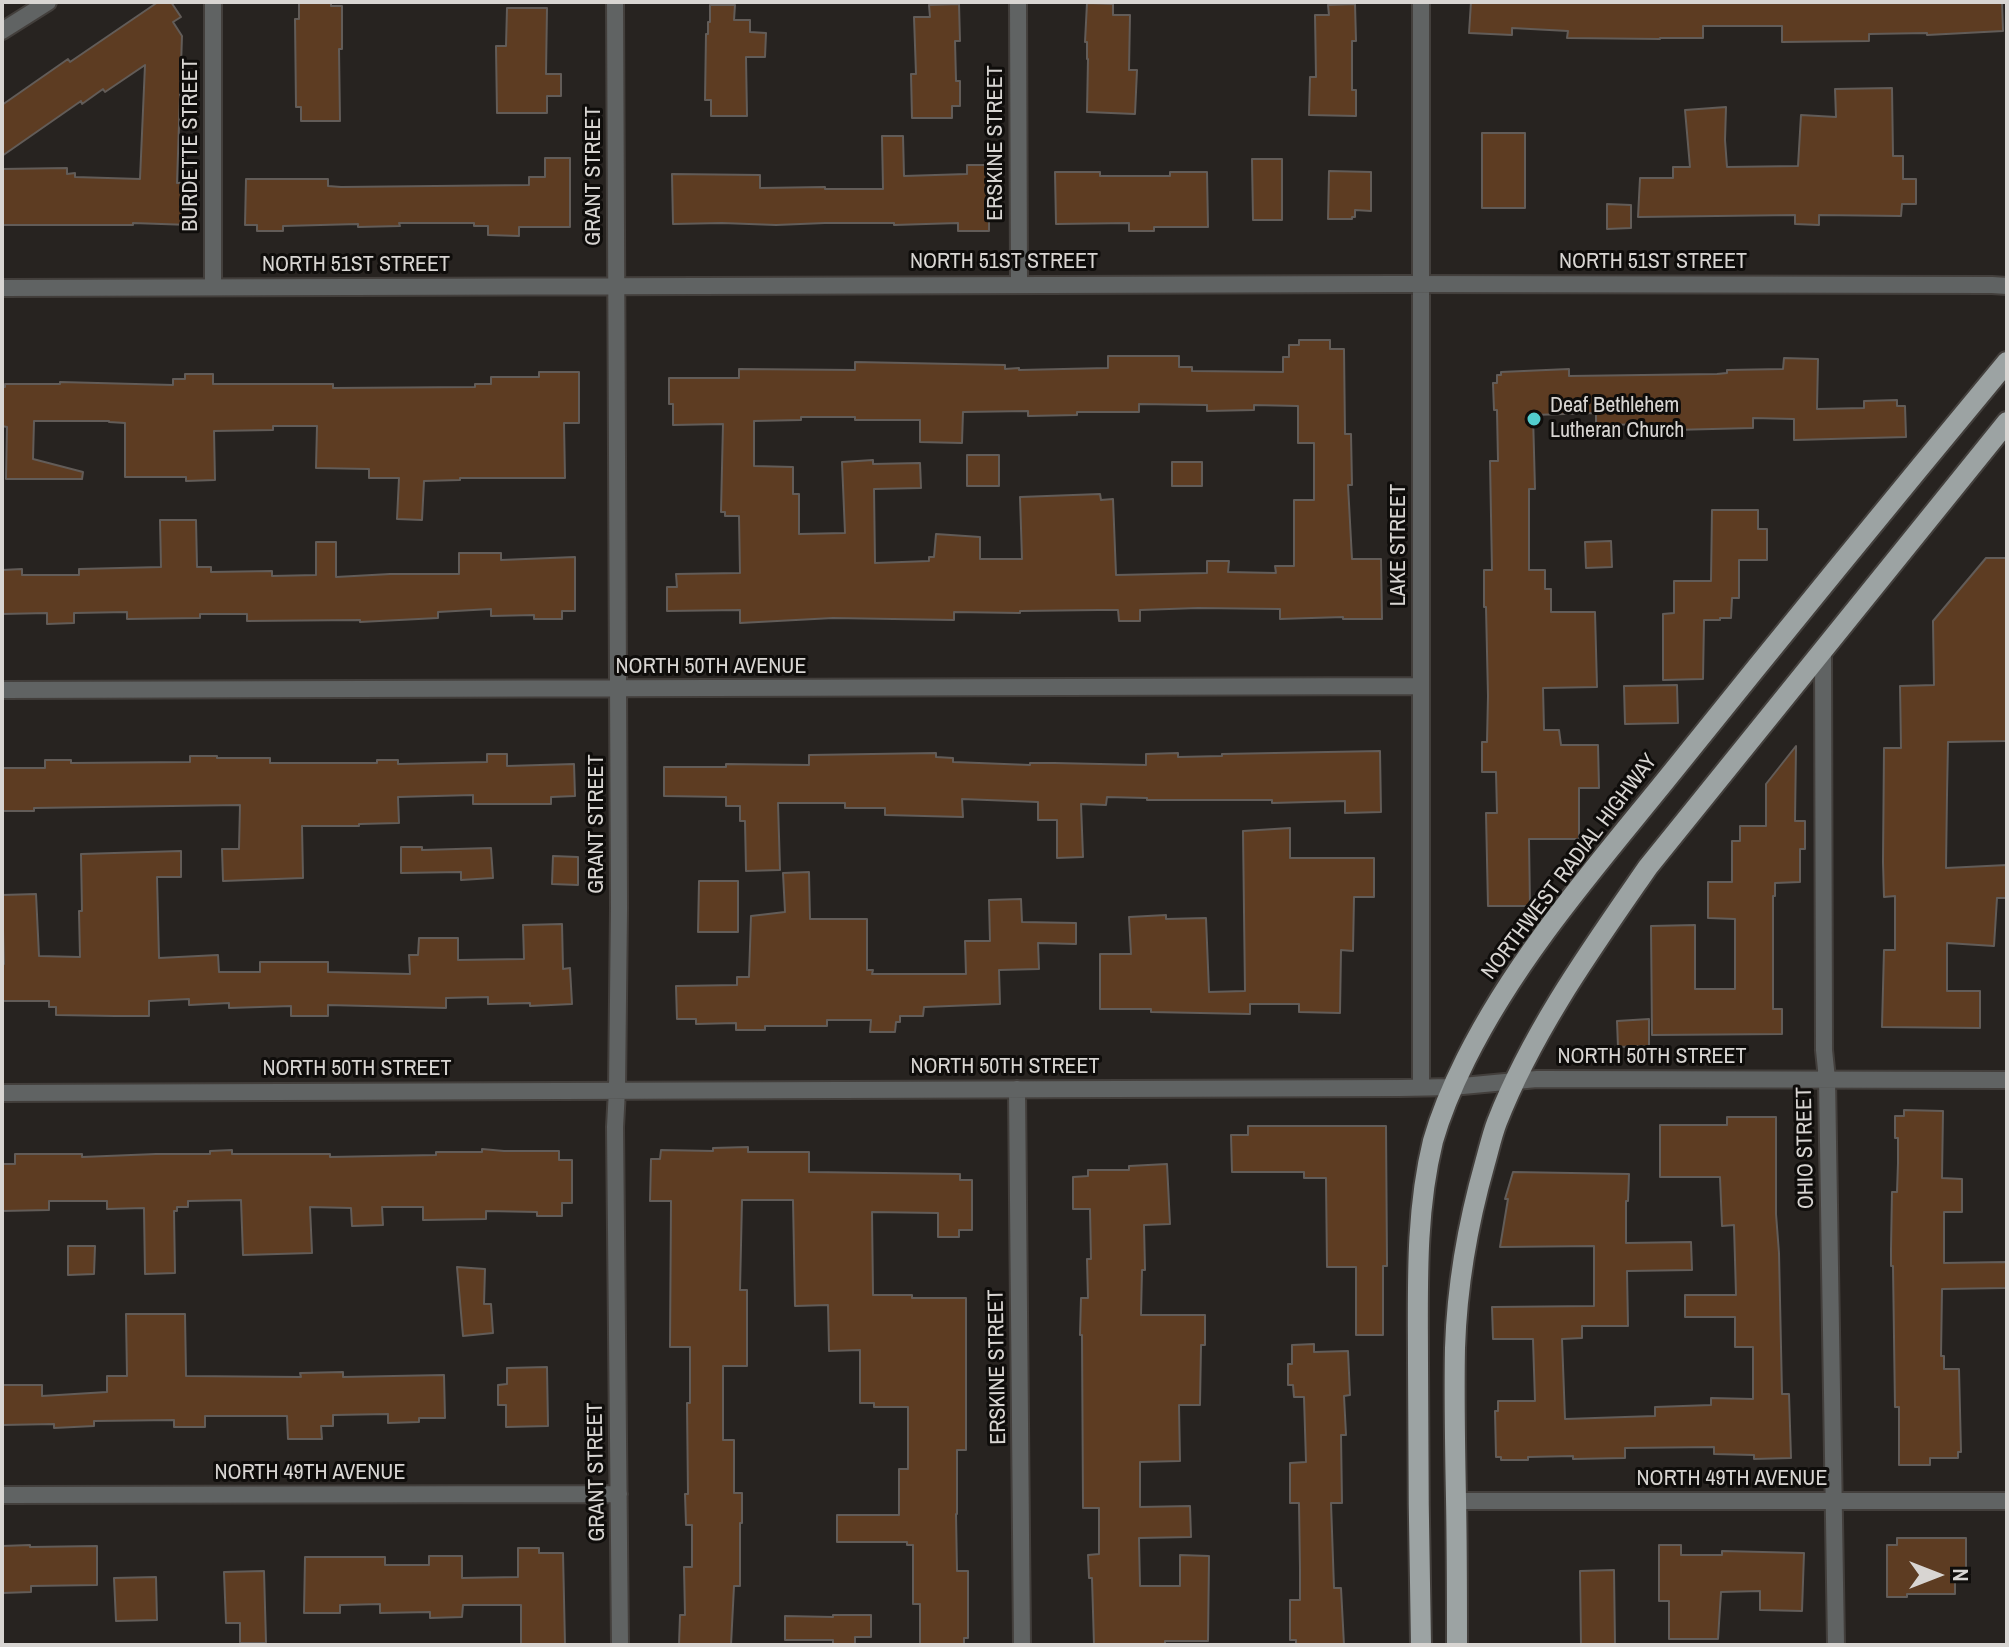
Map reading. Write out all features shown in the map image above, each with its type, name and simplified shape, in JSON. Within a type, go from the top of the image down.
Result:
[{"type":"main road","name":"NORTHWEST RADIAL HIGHWAY","points":[[1421,1645],[1418,1258],[1422,1199],[1434,1140],[1452,1087],[1477,1036],[1553,922],[1823,584],[2007,362]]},
{"type":"main road","points":[[1457,1645],[1455,1347],[1461,1275],[1481,1177],[1497,1124],[1515,1081],[1556,1006],[1648,867],[2007,422]]},
{"type":"street","points":[[2,31],[48,2]]},
{"type":"street","name":"BURDETTE STREET","points":[[213,2],[213,287]]},
{"type":"street","name":"GRANT STREET","points":[[615,2],[619,908],[615,1142],[620,1645]]},
{"type":"street","name":"ERSKINE STREET","points":[[1018,2],[1019,284]]},
{"type":"street","name":"LAKE STREET","points":[[1421,2],[1421,1087]]},
{"type":"street","name":"NORTH 51ST STREET","points":[[2,288],[1019,284],[2007,286]]},
{"type":"street","name":"OHIO STREET","points":[[1823,651],[1824,1034],[1836,1645]]},
{"type":"street","name":"NORTH 50TH AVENUE","points":[[2,690],[1421,686]]},
{"type":"street","name":"NORTH 50TH STREET","points":[[2,1093],[1452,1087],[1537,1079],[2007,1080]]},
{"type":"street","name":"ERSKINE STREET","points":[[1017,1089],[1022,1645]]},
{"type":"street","name":"NORTH 49TH AVENUE","points":[[2,1495],[619,1494]]},
{"type":"street","name":"NORTH 49TH AVENUE","points":[[1456,1501],[2007,1501]]},
{"type":"building","points":[[158,2],[171,2],[181,17],[173,22],[182,36],[177,183],[183,183],[182,199],[190,199],[190,225],[2,225],[2,169],[67,168],[67,174],[75,173],[75,177],[140,179],[145,65],[105,92],[103,89],[82,104],[81,101],[2,156],[2,105]]},
{"type":"building","points":[[299,2],[331,2],[331,6],[342,6],[340,121],[301,121],[301,107],[296,107],[295,19],[299,19]]},
{"type":"building","points":[[1471,2],[2002,2],[2003,31],[1869,34],[1869,41],[1782,42],[1782,26],[1703,26],[1703,38],[1660,39],[1567,38],[1568,31],[1512,28],[1512,35],[1469,33]]},
{"type":"building","points":[[1087,3],[1113,4],[1113,15],[1130,15],[1129,70],[1137,70],[1135,114],[1087,112]]},
{"type":"building","points":[[959,4],[960,41],[955,41],[960,106],[952,106],[952,118],[912,118],[911,74],[916,74],[914,17],[930,17],[929,5]]},
{"type":"building","points":[[1355,4],[1352,90],[1356,90],[1356,116],[1309,115],[1310,77],[1316,77],[1315,15],[1329,15],[1328,5]]},
{"type":"building","points":[[710,5],[735,5],[734,20],[750,20],[750,32],[766,33],[765,57],[746,57],[747,116],[711,116],[711,100],[705,100],[706,34]]},
{"type":"building","points":[[507,8],[547,8],[546,74],[561,74],[561,96],[547,96],[547,113],[497,113],[496,46],[506,46]]},
{"type":"building","points":[[1892,88],[1893,156],[1903,156],[1903,179],[1916,179],[1916,204],[1902,204],[1901,216],[1819,215],[1819,225],[1795,224],[1795,215],[1638,217],[1640,178],[1673,178],[1673,167],[1690,167],[1685,110],[1726,107],[1727,167],[1798,166],[1801,115],[1836,117],[1835,89]]},
{"type":"building","points":[[1482,133],[1525,133],[1525,208],[1482,208]]},
{"type":"building","points":[[882,136],[903,136],[904,176],[967,174],[967,165],[989,165],[989,231],[958,231],[958,223],[673,224],[672,174],[760,175],[760,188],[883,189]]},
{"type":"building","points":[[545,158],[570,158],[570,227],[519,227],[519,236],[488,235],[488,226],[474,226],[474,223],[283,226],[283,231],[257,231],[257,225],[245,225],[246,179],[328,179],[328,186],[341,187],[529,185],[529,177],[545,177]]},
{"type":"building","points":[[1252,159],[1282,159],[1282,220],[1253,220]]},
{"type":"building","points":[[1329,171],[1371,172],[1371,211],[1355,210],[1352,219],[1328,219]]},
{"type":"building","points":[[1055,172],[1100,172],[1100,176],[1170,176],[1170,172],[1207,172],[1208,227],[1154,227],[1154,231],[1129,231],[1129,223],[1056,224]]},
{"type":"building","points":[[1607,204],[1631,205],[1631,228],[1607,229]]},
{"type":"building","points":[[1299,340],[1330,340],[1330,349],[1344,349],[1345,434],[1351,434],[1352,485],[1348,485],[1352,559],[1381,559],[1382,619],[1280,619],[1280,609],[1198,608],[1140,610],[1140,621],[1119,621],[1118,610],[1099,610],[954,612],[954,620],[833,618],[740,623],[740,610],[667,611],[667,587],[677,587],[676,574],[740,573],[739,516],[725,516],[725,512],[721,512],[723,424],[673,425],[669,378],[739,378],[739,369],[855,370],[855,362],[1005,365],[1005,369],[1019,370],[1108,368],[1108,356],[1179,356],[1179,367],[1192,367],[1192,371],[1283,372],[1283,357],[1289,357],[1289,345],[1299,345]],"holes":[[[1139,404],[1207,405],[1207,411],[1254,410],[1254,405],[1298,406],[1298,443],[1314,443],[1314,500],[1294,500],[1294,566],[1275,566],[1276,573],[1228,572],[1229,561],[1207,561],[1207,573],[1116,575],[1113,499],[1101,500],[1100,494],[1020,497],[1022,559],[980,559],[980,537],[936,534],[934,557],[929,557],[929,561],[875,563],[874,489],[921,488],[920,463],[842,462],[845,533],[799,534],[799,494],[793,494],[793,467],[754,466],[754,421],[801,420],[801,417],[920,420],[920,442],[962,443],[963,412],[1028,411],[1028,416],[1077,415],[1077,412],[1139,412]]]},
{"type":"building","points":[[1784,358],[1818,359],[1817,409],[1864,408],[1864,401],[1897,400],[1897,406],[1905,406],[1906,437],[1794,440],[1794,419],[1753,418],[1753,428],[1672,430],[1672,424],[1596,425],[1596,413],[1533,415],[1535,489],[1529,489],[1529,570],[1545,570],[1545,589],[1551,589],[1551,612],[1595,612],[1597,687],[1543,688],[1544,730],[1559,730],[1561,745],[1598,745],[1599,788],[1579,788],[1579,839],[1529,839],[1530,906],[1488,906],[1486,813],[1497,813],[1496,772],[1482,772],[1482,742],[1487,742],[1488,696],[1484,570],[1492,570],[1490,461],[1498,461],[1493,383],[1497,383],[1497,375],[1501,372],[1569,369],[1569,376],[1717,374],[1727,373],[1727,370],[1783,369]]},
{"type":"building","points":[[539,372],[579,372],[579,423],[564,423],[565,478],[424,481],[422,520],[397,519],[399,478],[369,478],[369,469],[316,468],[317,426],[214,431],[215,480],[186,481],[186,477],[125,477],[125,423],[34,421],[33,459],[83,472],[82,479],[6,479],[7,427],[2,426],[2,387],[5,384],[173,385],[173,379],[185,379],[185,374],[213,374],[213,384],[333,384],[333,388],[475,387],[475,384],[491,384],[491,377],[539,377]]},
{"type":"building","points":[[967,455],[999,455],[999,486],[967,486]]},
{"type":"building","points":[[1172,462],[1202,462],[1202,486],[1172,486]]},
{"type":"building","points":[[1712,510],[1758,510],[1758,529],[1767,529],[1767,560],[1739,560],[1739,598],[1732,598],[1731,618],[1704,620],[1703,679],[1663,680],[1663,614],[1674,613],[1674,581],[1711,581]]},
{"type":"building","points":[[160,520],[196,520],[197,567],[211,567],[211,572],[272,571],[272,576],[316,575],[316,542],[336,542],[336,577],[459,574],[459,553],[501,553],[501,560],[575,557],[575,611],[562,611],[562,619],[534,619],[534,615],[491,616],[491,609],[438,612],[438,618],[360,622],[247,621],[247,614],[127,619],[127,612],[74,613],[74,623],[47,624],[47,613],[2,614],[2,570],[22,569],[22,575],[79,575],[79,569],[161,567]]},
{"type":"building","points":[[1611,541],[1612,567],[1586,568],[1585,542]]},
{"type":"building","points":[[1986,558],[2007,558],[2007,741],[1948,742],[1946,868],[2007,865],[2007,898],[1997,898],[1994,946],[1947,943],[1947,991],[1980,991],[1980,1028],[1882,1027],[1884,950],[1895,950],[1895,896],[1884,897],[1884,748],[1901,748],[1900,686],[1934,685],[1933,621]]},
{"type":"building","points":[[1677,685],[1678,723],[1625,724],[1624,686]]},
{"type":"building","points":[[1796,746],[1795,821],[1805,821],[1805,849],[1800,849],[1800,882],[1775,883],[1773,896],[1773,1009],[1782,1009],[1782,1034],[1652,1035],[1651,926],[1695,925],[1695,989],[1735,989],[1735,919],[1708,918],[1708,882],[1732,882],[1732,841],[1740,841],[1740,826],[1766,826],[1766,784]]},
{"type":"building","points":[[1380,751],[1381,812],[1345,813],[1345,801],[1272,803],[1272,800],[1107,797],[1106,805],[1081,804],[1083,857],[1057,858],[1057,820],[1038,820],[1038,802],[962,799],[963,817],[885,815],[885,808],[845,808],[845,803],[778,803],[780,870],[746,871],[745,821],[740,821],[740,806],[726,806],[726,797],[664,796],[664,767],[809,765],[809,755],[936,753],[936,757],[953,758],[953,762],[1146,765],[1146,754],[1178,753],[1178,757]]},
{"type":"building","points":[[487,754],[507,754],[507,766],[574,764],[575,796],[551,797],[551,804],[473,804],[473,795],[398,797],[399,823],[302,826],[303,878],[223,881],[222,849],[239,849],[240,805],[2,811],[2,768],[45,768],[45,760],[71,760],[71,763],[190,762],[190,756],[217,756],[270,758],[270,763],[377,763],[377,760],[398,760],[398,764],[487,762]]},
{"type":"building","points":[[1290,828],[1290,858],[1374,858],[1374,897],[1354,897],[1353,951],[1341,950],[1340,1013],[1299,1012],[1299,1004],[1250,1004],[1250,1014],[1100,1009],[1100,954],[1131,954],[1129,917],[1166,915],[1166,919],[1206,918],[1209,992],[1245,991],[1243,831]]},
{"type":"building","points":[[401,847],[422,847],[422,850],[491,848],[493,878],[461,880],[461,872],[401,873]]},
{"type":"building","points":[[181,851],[181,877],[157,877],[159,958],[218,955],[219,972],[260,972],[260,962],[328,962],[328,972],[410,974],[409,955],[418,955],[419,938],[458,938],[458,960],[524,959],[523,925],[562,924],[563,969],[570,968],[572,1004],[488,1004],[488,997],[446,998],[446,1008],[328,1005],[328,1016],[291,1016],[291,1006],[229,1008],[229,1003],[189,1005],[189,999],[149,1001],[149,1016],[115,1016],[56,1015],[56,1007],[49,1007],[49,1001],[2,1001],[2,895],[36,894],[39,956],[80,957],[81,854]]},
{"type":"building","points":[[553,856],[578,857],[578,885],[552,884]]},
{"type":"building","points":[[809,872],[810,919],[867,919],[867,970],[873,970],[872,974],[966,974],[965,941],[990,941],[989,900],[1021,899],[1022,922],[1076,923],[1076,944],[1038,943],[1039,969],[999,970],[1000,1004],[924,1007],[923,1016],[900,1016],[895,1032],[870,1032],[871,1020],[827,1020],[827,1026],[765,1026],[765,1030],[736,1030],[736,1023],[696,1024],[696,1019],[677,1019],[676,986],[737,985],[737,977],[749,977],[751,916],[785,912],[783,873]]},
{"type":"building","points":[[699,881],[738,881],[738,932],[698,932]]},
{"type":"building","points":[[1649,1019],[1649,1046],[1618,1047],[1617,1021]]},
{"type":"building","points":[[1904,1110],[1943,1111],[1942,1178],[1962,1179],[1962,1212],[1944,1212],[1944,1263],[2006,1262],[2006,1288],[1942,1289],[1941,1356],[1944,1356],[1944,1369],[1959,1369],[1961,1452],[1958,1452],[1958,1458],[1930,1458],[1930,1465],[1899,1465],[1891,1249],[1892,1192],[1897,1192],[1898,1163],[1895,1116],[1904,1116]]},
{"type":"building","points":[[1727,1117],[1776,1117],[1782,1394],[1789,1394],[1791,1458],[1754,1459],[1754,1455],[1714,1454],[1714,1447],[1625,1448],[1625,1458],[1573,1459],[1573,1456],[1501,1460],[1501,1457],[1496,1457],[1495,1411],[1498,1411],[1498,1401],[1535,1401],[1533,1339],[1493,1339],[1492,1307],[1594,1306],[1594,1246],[1500,1247],[1508,1199],[1505,1199],[1513,1172],[1629,1174],[1626,1243],[1691,1242],[1692,1270],[1627,1271],[1628,1326],[1582,1326],[1582,1338],[1562,1339],[1565,1419],[1655,1416],[1655,1407],[1711,1405],[1711,1398],[1753,1399],[1753,1347],[1735,1347],[1735,1317],[1685,1317],[1685,1295],[1736,1295],[1734,1225],[1722,1226],[1720,1177],[1660,1177],[1660,1125],[1727,1125]]},
{"type":"building","points":[[1248,1126],[1386,1126],[1387,1266],[1383,1266],[1383,1335],[1356,1335],[1356,1267],[1327,1267],[1326,1178],[1304,1178],[1304,1172],[1232,1172],[1231,1135],[1248,1135]]},
{"type":"building","points":[[748,1147],[748,1152],[809,1152],[809,1172],[960,1174],[960,1180],[972,1180],[972,1230],[959,1230],[959,1237],[938,1237],[938,1213],[872,1212],[873,1295],[966,1298],[966,1450],[957,1450],[956,1514],[957,1571],[968,1571],[968,1638],[964,1638],[964,1645],[920,1645],[920,1604],[913,1604],[913,1545],[907,1545],[907,1542],[837,1542],[837,1515],[899,1515],[899,1469],[908,1469],[908,1407],[874,1407],[874,1403],[860,1403],[860,1350],[829,1351],[828,1305],[795,1306],[793,1200],[742,1200],[740,1290],[747,1290],[747,1366],[723,1366],[723,1440],[734,1440],[734,1493],[742,1493],[740,1586],[734,1586],[731,1645],[679,1645],[680,1615],[685,1615],[684,1567],[692,1567],[692,1525],[686,1525],[685,1494],[688,1494],[690,1347],[670,1347],[671,1201],[650,1201],[651,1159],[660,1159],[661,1150],[713,1151],[713,1148]]},
{"type":"building","points":[[482,1149],[559,1151],[559,1160],[572,1160],[572,1203],[562,1203],[562,1216],[486,1211],[486,1219],[423,1220],[423,1207],[382,1207],[383,1225],[352,1226],[351,1208],[310,1207],[312,1253],[243,1255],[241,1200],[188,1201],[188,1207],[177,1207],[174,1211],[175,1273],[145,1274],[144,1208],[107,1209],[107,1201],[49,1201],[49,1210],[2,1211],[2,1164],[15,1164],[15,1154],[82,1154],[82,1157],[210,1154],[210,1151],[232,1150],[232,1154],[330,1154],[330,1157],[436,1155],[436,1152],[482,1152]]},
{"type":"building","points":[[1167,1164],[1170,1224],[1144,1225],[1145,1270],[1142,1270],[1141,1315],[1205,1315],[1205,1345],[1201,1345],[1200,1405],[1179,1405],[1180,1461],[1140,1462],[1140,1507],[1190,1506],[1191,1537],[1139,1538],[1140,1586],[1180,1586],[1180,1555],[1209,1556],[1208,1641],[1165,1641],[1165,1645],[1094,1645],[1092,1578],[1089,1578],[1088,1555],[1099,1554],[1099,1508],[1083,1508],[1080,1335],[1081,1298],[1088,1298],[1090,1209],[1073,1209],[1073,1177],[1088,1176],[1088,1170],[1129,1170],[1129,1166]]},
{"type":"building","points":[[68,1246],[95,1246],[94,1274],[68,1275]]},
{"type":"building","points":[[457,1267],[485,1269],[484,1304],[491,1304],[493,1333],[463,1336]]},
{"type":"building","points":[[126,1314],[185,1314],[186,1376],[301,1377],[300,1373],[343,1372],[343,1377],[444,1375],[445,1418],[388,1423],[388,1414],[333,1415],[333,1426],[321,1426],[322,1439],[288,1439],[287,1416],[205,1416],[205,1427],[174,1427],[174,1420],[94,1421],[94,1426],[54,1428],[54,1424],[2,1425],[2,1385],[42,1385],[42,1396],[107,1392],[107,1376],[127,1376]]},
{"type":"building","points":[[1314,1344],[1314,1352],[1348,1351],[1350,1395],[1344,1396],[1346,1435],[1341,1435],[1342,1503],[1331,1503],[1334,1588],[1341,1588],[1344,1645],[1296,1645],[1296,1640],[1290,1640],[1290,1600],[1300,1600],[1300,1569],[1299,1503],[1290,1503],[1290,1463],[1306,1462],[1304,1397],[1294,1397],[1293,1385],[1288,1385],[1288,1364],[1292,1364],[1292,1345]]},
{"type":"building","points":[[547,1367],[548,1426],[506,1427],[506,1405],[498,1405],[498,1385],[507,1384],[507,1368]]},
{"type":"building","points":[[1897,1538],[1966,1538],[1966,1580],[1955,1580],[1955,1594],[1887,1597],[1887,1545],[1897,1545]]},
{"type":"building","points":[[1659,1545],[1681,1545],[1681,1555],[1722,1555],[1722,1551],[1804,1553],[1802,1611],[1760,1610],[1760,1591],[1721,1592],[1718,1639],[1669,1639],[1669,1601],[1659,1601]]},
{"type":"building","points":[[2,1546],[97,1546],[97,1585],[31,1586],[31,1592],[2,1593]]},
{"type":"building","points":[[518,1548],[539,1548],[539,1553],[563,1553],[565,1645],[521,1645],[521,1605],[463,1605],[462,1617],[430,1618],[430,1612],[380,1613],[380,1604],[340,1605],[340,1613],[304,1613],[305,1557],[385,1557],[385,1565],[429,1565],[429,1556],[462,1556],[462,1578],[518,1577]]},
{"type":"building","points":[[1614,1570],[1615,1645],[1581,1645],[1580,1571]]},
{"type":"building","points":[[264,1571],[266,1643],[240,1643],[240,1623],[226,1623],[224,1572]]},
{"type":"building","points":[[156,1577],[157,1620],[116,1621],[114,1578]]},
{"type":"building","points":[[871,1615],[871,1637],[855,1637],[855,1644],[833,1644],[833,1640],[785,1640],[785,1616]]},
{"type":"place","name":"Deaf Bethlehem Lutheran Church","points":[[1534,419]]}]
